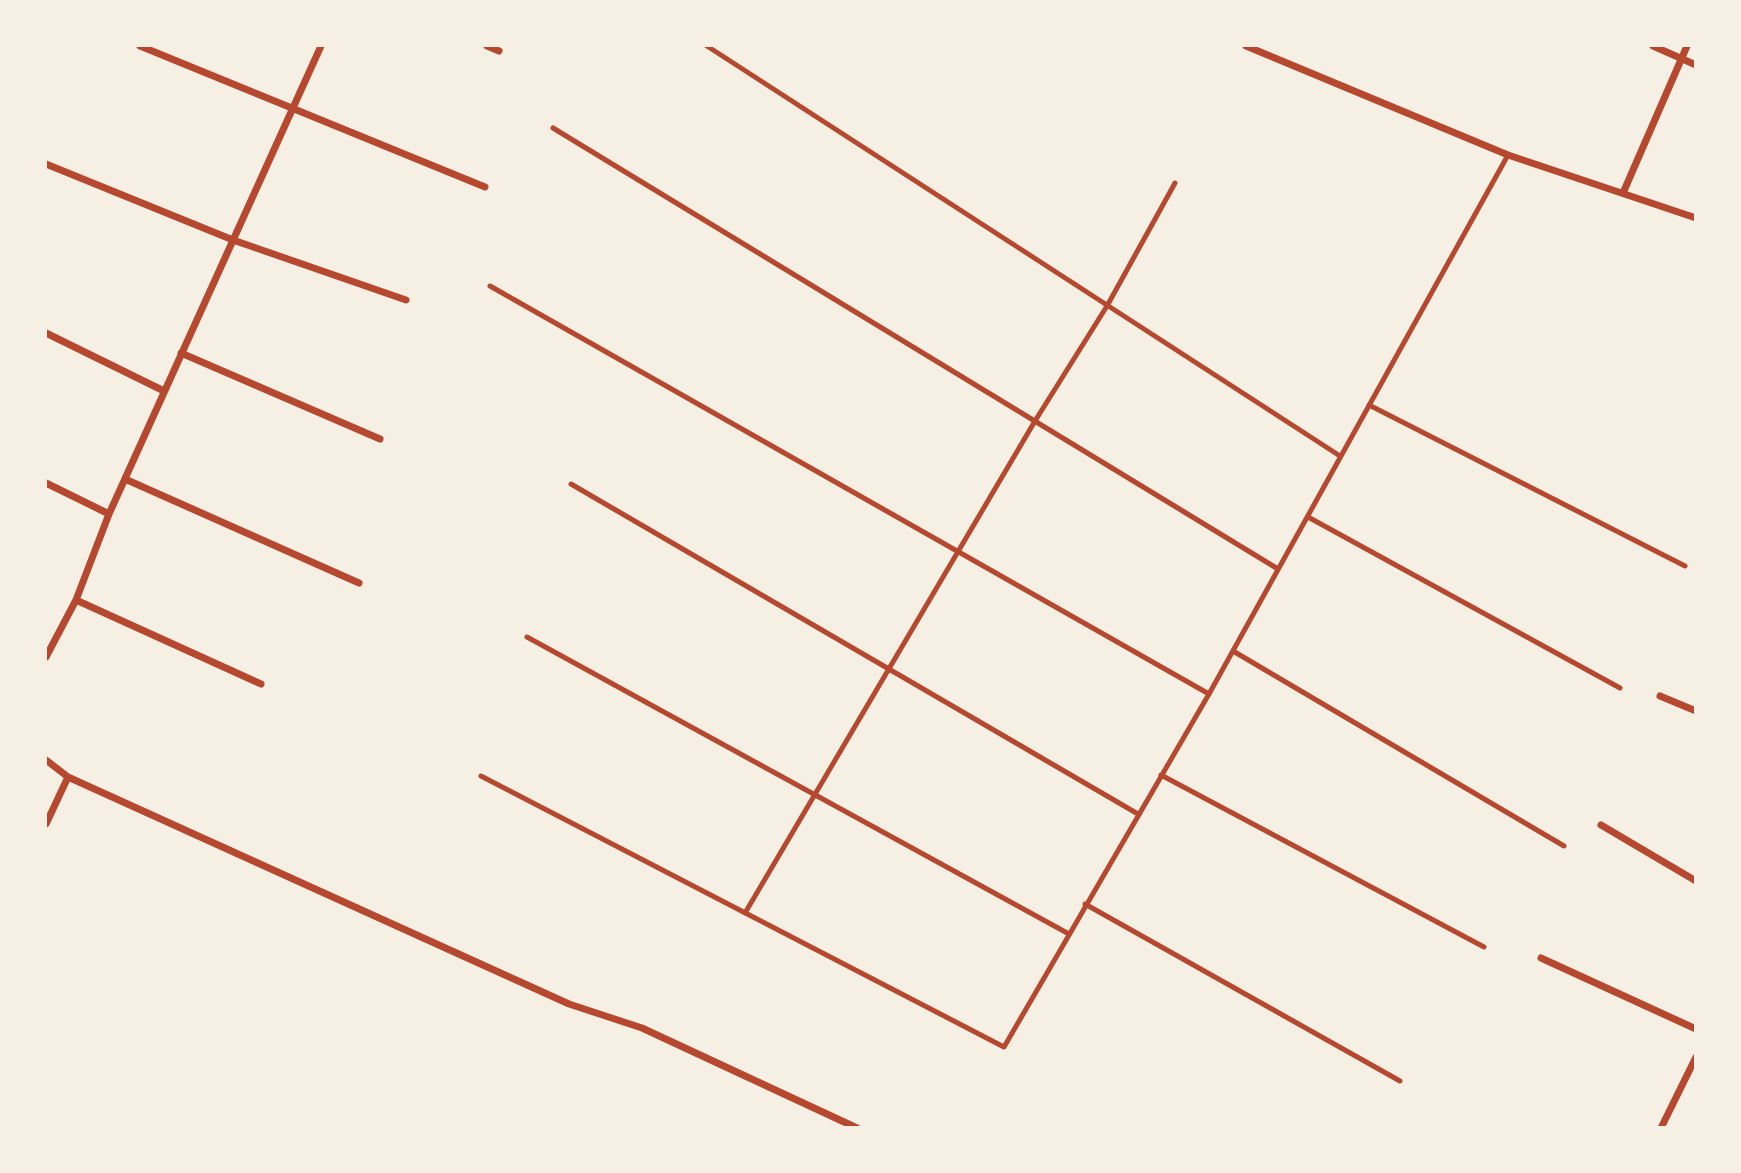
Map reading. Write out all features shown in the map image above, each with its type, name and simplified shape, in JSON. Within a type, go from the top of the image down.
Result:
[{"type":"street","points":[[140,46],[485,187]]},
{"type":"street","points":[[46,657],[76,600],[109,514],[321,46]]},
{"type":"street","points":[[487,46],[499,51]]},
{"type":"street","points":[[1246,46],[1508,155],[1696,218]]},
{"type":"street","points":[[1653,46],[1696,65]]},
{"type":"street","points":[[1623,193],[1687,46]]},
{"type":"street","points":[[46,164],[233,240],[406,300]]},
{"type":"street","points":[[46,333],[164,391]]},
{"type":"street","points":[[181,353],[380,439]]},
{"type":"street","points":[[125,479],[359,583]]},
{"type":"street","points":[[46,483],[109,514]]},
{"type":"street","points":[[76,600],[261,684]]},
{"type":"street","points":[[1660,696],[1696,711]]},
{"type":"street","points":[[46,760],[68,777],[569,1004],[642,1028],[857,1128]]},
{"type":"street","points":[[46,824],[68,777]]},
{"type":"street","points":[[1601,825],[1696,881]]},
{"type":"street","points":[[1541,958],[1696,1029]]},
{"type":"street","points":[[1661,1128],[1696,1057]]},
{"type":"lane","points":[[707,46],[1340,456]]},
{"type":"lane","points":[[553,128],[1278,569]]},
{"type":"lane","points":[[481,776],[1004,1047],[1209,694],[1508,155]]},
{"type":"lane","points":[[745,913],[1035,421],[1107,306],[1175,183]]},
{"type":"lane","points":[[490,286],[1209,694]]},
{"type":"lane","points":[[1369,405],[1685,566]]},
{"type":"lane","points":[[571,484],[1138,814]]},
{"type":"lane","points":[[1308,517],[1620,688]]},
{"type":"lane","points":[[527,637],[1069,934]]},
{"type":"lane","points":[[1233,651],[1564,846]]},
{"type":"lane","points":[[1161,775],[1485,947]]},
{"type":"lane","points":[[1085,904],[1400,1081]]}]
